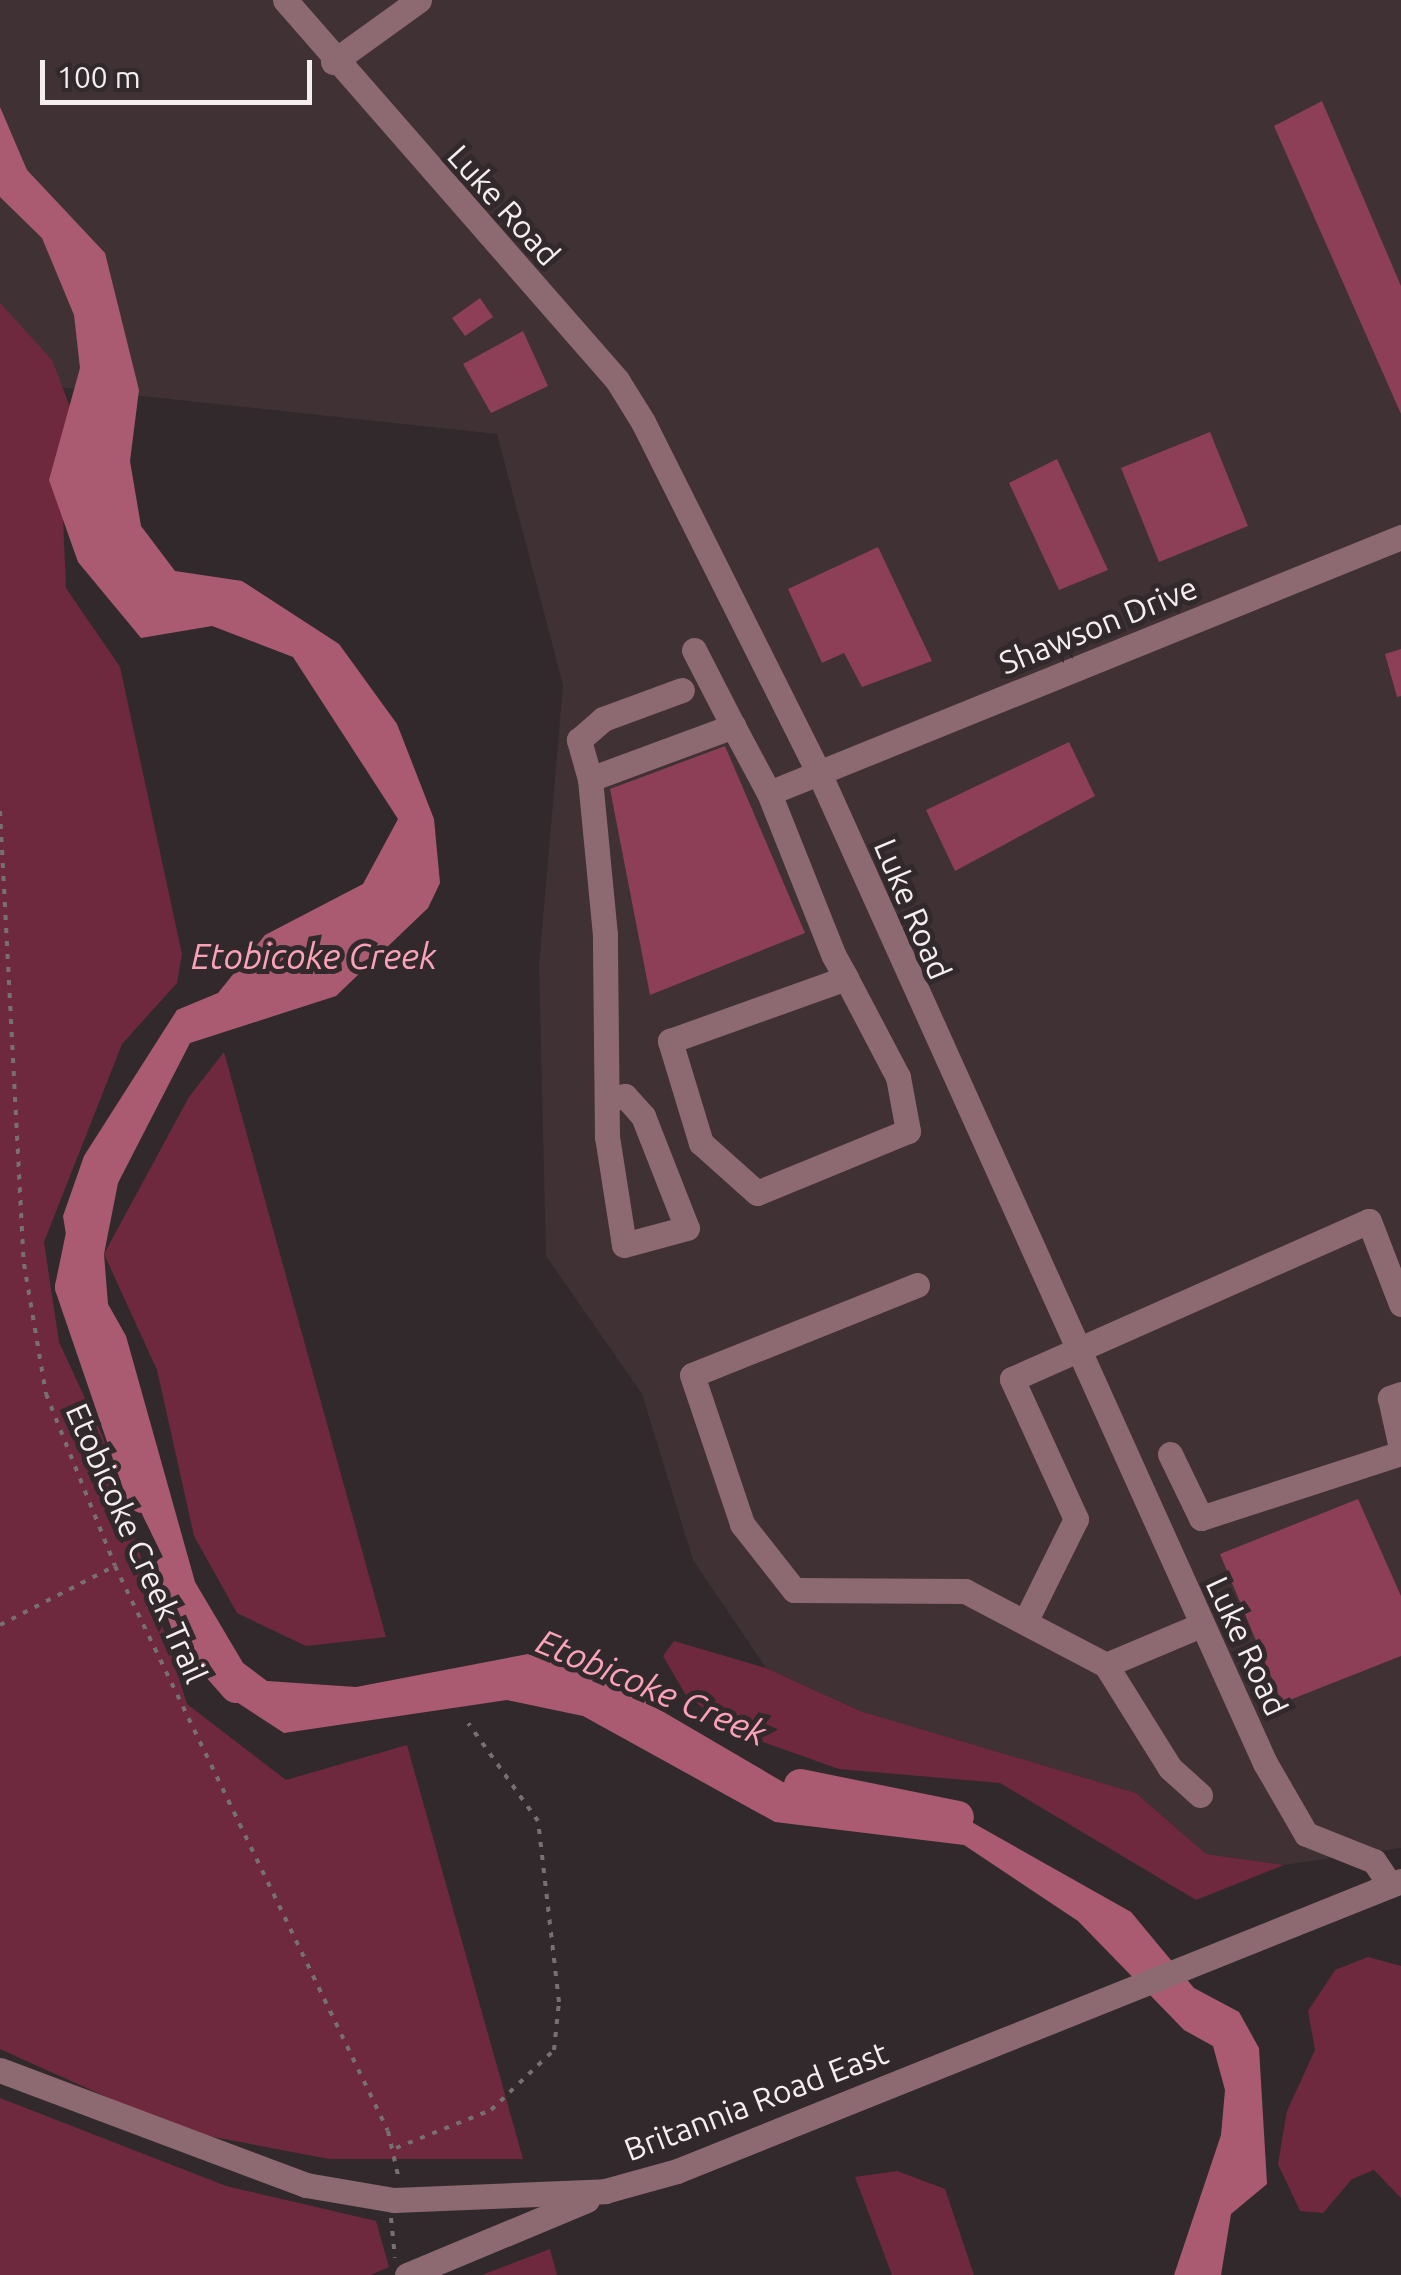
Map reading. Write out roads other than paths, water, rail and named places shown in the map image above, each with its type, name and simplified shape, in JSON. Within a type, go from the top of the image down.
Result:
[{"type":"street","name":"Luke Road","points":[[285,0],[373,108],[616,380],[818,772],[1076,1351],[1294,1821],[1318,1842],[1374,1861],[1395,1883]]},
{"type":"street","points":[[333,62],[419,0]]},
{"type":"street","name":"Shawson Drive","points":[[769,793],[1401,537]]},
{"type":"street","points":[[694,650],[769,793],[846,978],[898,1076],[908,1131],[757,1193],[700,1143],[670,1042],[846,978]]},
{"type":"street","points":[[608,1100],[625,1096],[643,1116],[687,1228],[624,1245],[608,1100],[590,779],[579,740],[603,718],[682,690]]},
{"type":"street","points":[[590,779],[733,726]]},
{"type":"street","points":[[1025,1622],[1076,1519],[1012,1379],[1369,1220],[1401,1304]]},
{"type":"street","points":[[917,1284],[692,1375],[742,1524],[794,1590],[965,1591],[1106,1665],[1170,1768],[1200,1794]]},
{"type":"street","points":[[1170,1454],[1201,1518],[1401,1450],[1390,1398],[1401,1394]]},
{"type":"street","points":[[1106,1665],[1201,1625]]},
{"type":"street","name":"Britannia Road East","points":[[0,2070],[306,2185],[394,2200],[605,2191],[678,2171],[1395,1883]]},
{"type":"street","points":[[407,2275],[461,2265],[605,2191]]},
{"type":"water","name":"Etobicoke Creek","points":[[0,107],[27,170],[105,253],[139,390],[130,461],[141,526],[175,571],[242,581],[339,644],[397,724],[434,819],[440,883],[428,908],[336,996],[190,1043],[118,1183],[104,1254],[108,1304],[126,1336],[195,1582],[243,1663],[267,1681],[356,1687],[528,1654],[614,1683],[783,1782],[888,1810],[959,1815],[1131,1912],[1194,1988],[1239,2012],[1259,2048],[1267,2184],[1231,2214],[1221,2275],[1174,2275],[1221,2135],[1225,2090],[1213,2046],[1184,2030],[1078,1921],[964,1845],[775,1822],[583,1716],[507,1700],[284,1733],[232,1699],[142,1514],[117,1396],[78,1309],[63,1216],[84,1156],[177,1010],[218,993],[265,935],[363,884],[398,819],[293,657],[212,626],[141,638],[78,562],[49,480],[80,368],[74,315],[42,238],[0,197]]},
{"type":"waterway","name":"Etobicoke Creek","points":[[82,1234],[71,1287],[143,1497]]},
{"type":"waterway","name":"Etobicoke Creek","points":[[169,1572],[191,1636],[236,1687]]},
{"type":"waterway","name":"Etobicoke Creek","points":[[800,1785],[958,1817]]}]
